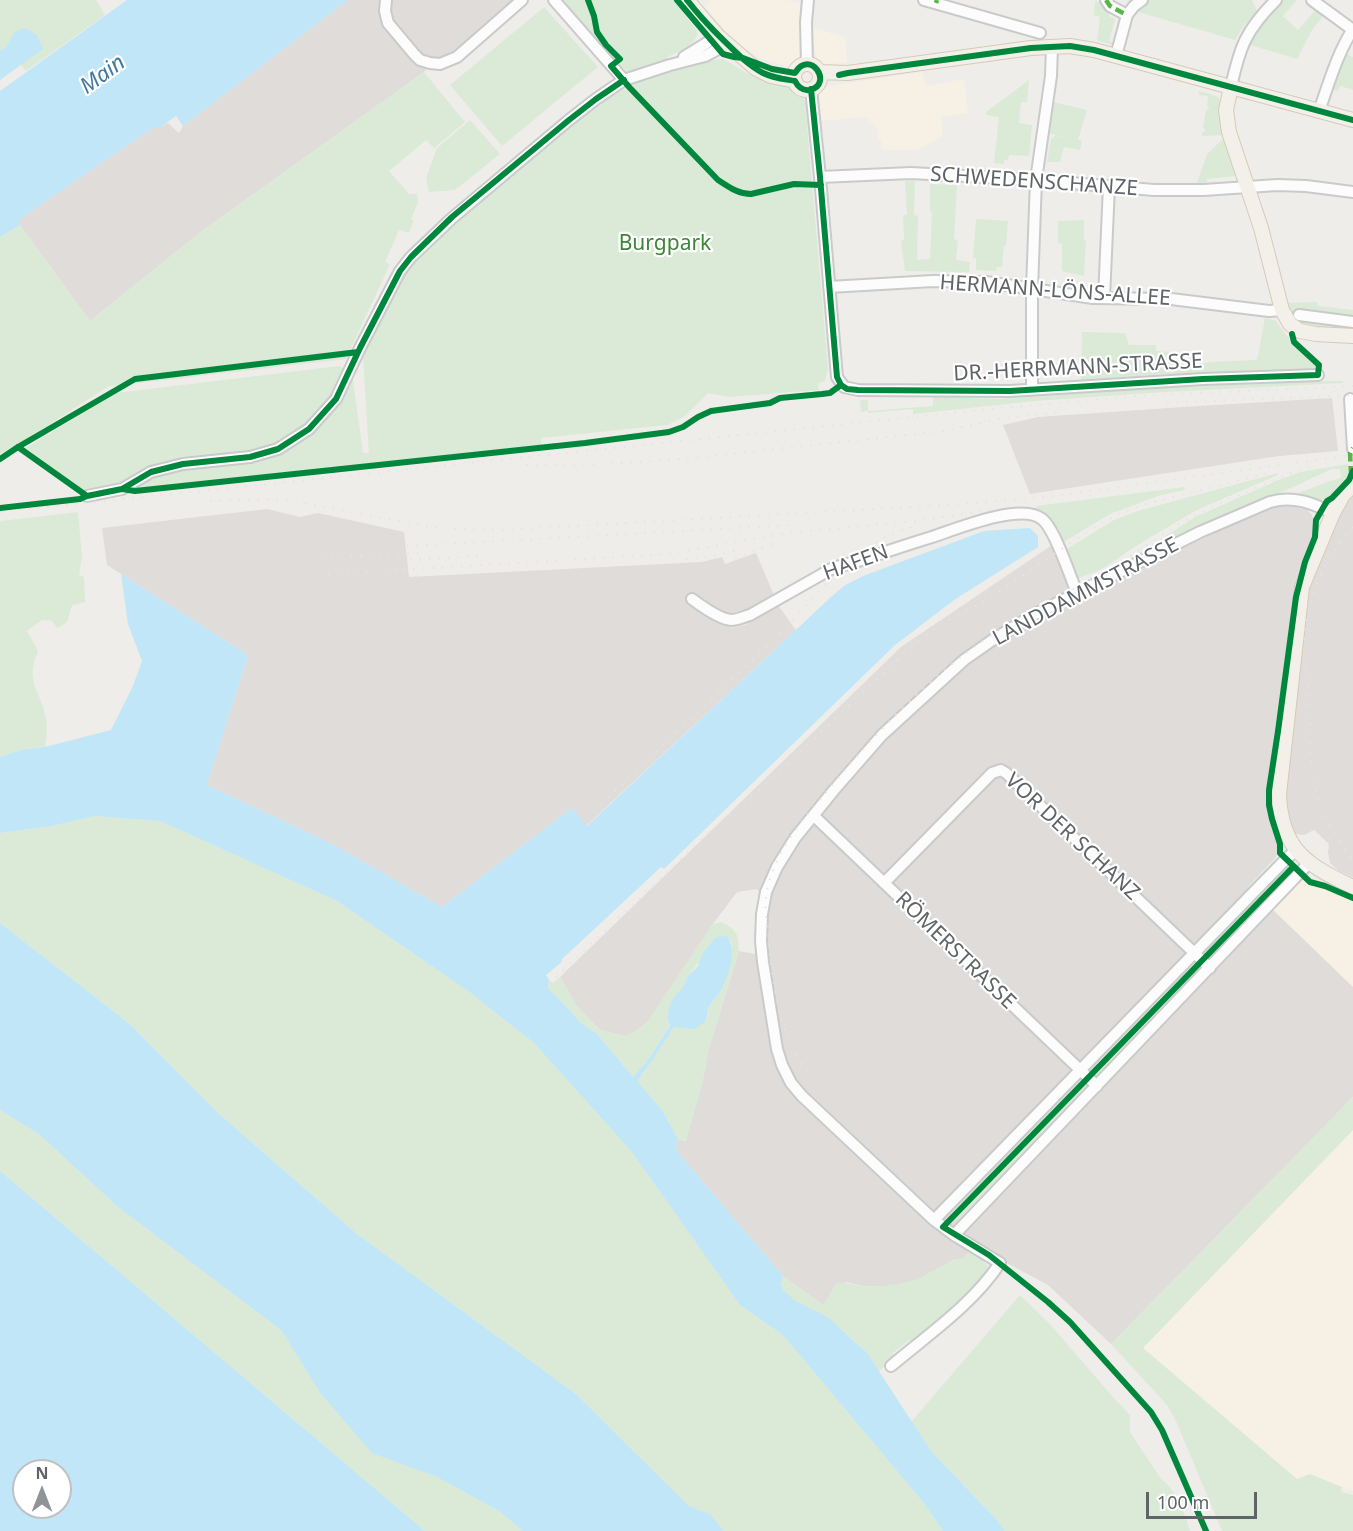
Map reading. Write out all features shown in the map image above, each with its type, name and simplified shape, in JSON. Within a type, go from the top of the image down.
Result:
[{"type":"main road","points":[[687,0],[722,39],[755,68],[764,74],[795,77]]},
{"type":"main road","points":[[795,77],[801,88],[817,80],[848,73],[1031,48],[1052,46],[1085,48],[1353,120]]},
{"type":"main road","points":[[795,77],[800,67],[807,64],[814,66],[817,80]]},
{"type":"main road","points":[[1231,87],[1226,116],[1229,132],[1269,255],[1282,310],[1290,324],[1300,331],[1316,334],[1353,332]]},
{"type":"main road","points":[[1337,334],[1353,336]]},
{"type":"main road","points":[[1353,485],[1343,495],[1333,513],[1304,579],[1299,598],[1279,794],[1281,820],[1296,850],[1309,863],[1353,887]]},
{"type":"street","points":[[386,0],[385,10],[388,23],[414,54],[420,60],[440,64],[458,57],[522,0]]},
{"type":"street","points":[[554,0],[624,80]]},
{"type":"street","points":[[807,64],[808,0]]},
{"type":"street","points":[[924,0],[1040,33]]},
{"type":"street","points":[[1106,0],[1110,6],[1127,15]]},
{"type":"street","points":[[1116,56],[1127,15],[1142,0]]},
{"type":"street","points":[[1231,87],[1246,36],[1276,0]]},
{"type":"street","points":[[1312,0],[1353,29],[1334,65],[1319,111]]},
{"type":"street","points":[[87,496],[122,489],[151,472],[162,469],[183,464],[250,457],[278,449],[309,429],[336,399],[400,271],[411,256],[452,217],[569,120],[624,80],[670,65],[722,39]]},
{"type":"street","points":[[1032,390],[1032,289],[1036,180],[1051,76],[1052,46]]},
{"type":"street","points":[[817,80],[820,177],[829,287]]},
{"type":"street","name":"SCHWEDENSCHANZE","points":[[820,177],[911,173],[1154,190],[1188,191],[1277,185],[1353,192]]},
{"type":"street","points":[[1104,298],[1110,186]]},
{"type":"street","name":"HERMANN-LÖNS-ALLEE","points":[[829,287],[933,281],[986,282],[1104,298],[1171,299],[1259,310],[1282,310]]},
{"type":"street","name":"DR.-HERRMANN-STRASSE","points":[[829,287],[837,377],[841,385],[847,389],[1032,390],[1203,379],[1318,375]]},
{"type":"street","points":[[1299,315],[1353,321]]},
{"type":"street","points":[[1350,399],[1353,449]]},
{"type":"street","name":"LANDDAMMSTRASSE","points":[[891,1366],[963,1306],[988,1281],[1000,1263],[934,1220],[791,1083],[777,1049],[761,941],[766,892],[777,867],[795,838],[882,735],[964,660],[994,639],[1035,614],[1200,532],[1275,501],[1299,500],[1333,513]]},
{"type":"street","name":"HAFEN","points":[[692,598],[726,619],[733,620],[750,615],[839,566],[991,518],[1031,514],[1043,519],[1049,527],[1077,593]]},
{"type":"street","name":"VOR DER SCHANZ","points":[[884,883],[992,772],[1001,770],[1210,968]]},
{"type":"street","name":"RÖMERSTRASSE","points":[[814,816],[1097,1086]]},
{"type":"street","points":[[934,1220],[1296,850]]},
{"type":"street","points":[[954,1235],[1309,863]]},
{"type":"shaded area","points":[[348,0],[513,0],[459,50],[449,57],[434,60],[424,72],[202,231],[90,321],[20,225],[20,219],[154,127],[161,127],[168,123],[179,133],[183,126]]},
{"type":"shaded area","points":[[711,0],[786,0],[800,3],[800,59],[793,65],[787,66],[764,60],[746,50],[730,36],[704,6]]},
{"type":"shaded area","points":[[813,28],[845,37],[847,62],[825,65],[817,61]]},
{"type":"shaded area","points":[[922,72],[926,86],[964,79],[968,113],[941,117],[943,135],[917,150],[882,150],[881,140],[878,140],[878,130],[867,117],[819,121],[818,95],[828,86]]},
{"type":"shaded area","points":[[1332,398],[1338,451],[1279,456],[1030,494],[1003,425],[1038,417]]},
{"type":"shaded area","points":[[1353,492],[1353,877],[1339,871],[1330,863],[1329,844],[1314,830],[1304,835],[1295,834],[1289,820],[1286,802],[1286,777],[1308,589],[1347,500]]},
{"type":"shaded area","points":[[1292,506],[1307,510],[1312,515],[1315,525],[1294,596],[1268,778],[1268,804],[1280,847],[1276,857],[1247,888],[1353,987],[1353,1097],[1111,1344],[1048,1285],[1007,1263],[995,1252],[977,1243],[963,1259],[954,1260],[915,1281],[889,1286],[864,1286],[846,1282],[823,1305],[783,1276],[676,1150],[678,1139],[685,1141],[702,1084],[709,1048],[739,951],[755,954],[756,913],[761,893],[756,889],[737,892],[649,1020],[638,1030],[625,1036],[600,1030],[577,1006],[560,977],[901,647],[1052,545],[1076,598],[1264,510]]},
{"type":"shaded area","points":[[267,509],[300,517],[318,513],[404,532],[409,577],[702,562],[722,557],[725,564],[756,553],[774,595],[748,609],[733,613],[723,613],[694,594],[687,603],[717,622],[732,628],[745,625],[778,605],[796,630],[586,826],[572,808],[442,907],[334,845],[207,785],[248,655],[107,565],[102,528]]},
{"type":"shaded area","points":[[1303,878],[1308,883],[1330,889],[1353,900],[1353,987],[1272,909]]},
{"type":"shaded area","points":[[1353,1130],[1353,1491],[1297,1479],[1143,1348]]},
{"type":"green space","points":[[0,0],[96,0],[105,15],[26,71],[6,47],[0,50]]},
{"type":"green space","name":"Burgpark","points":[[560,0],[674,0],[698,32],[690,45],[667,57],[672,68],[723,59],[752,76],[792,89],[803,97],[828,369],[825,381],[818,384],[819,390],[729,397],[708,393],[684,417],[667,425],[541,438],[541,445],[140,488],[136,483],[97,492],[81,489],[26,448],[116,393],[339,366],[352,373],[363,453],[369,453],[363,358],[370,337],[392,294],[411,265],[438,237],[561,134],[613,94],[637,83]]},
{"type":"green space","points":[[1148,0],[1252,0],[1257,11],[1235,40],[1135,11]]},
{"type":"green space","points":[[1282,0],[1297,0],[1283,16],[1298,30],[1317,8],[1325,14],[1312,30],[1297,59],[1247,44],[1265,17]]},
{"type":"green space","points":[[1095,1],[1104,3],[1111,10],[1109,16],[1115,19],[1109,41],[1115,43],[1112,45],[1097,40],[1100,17],[1094,15]]},
{"type":"green space","points":[[544,7],[598,67],[502,146],[450,85]]},
{"type":"green space","points":[[1345,53],[1353,57],[1353,90],[1341,86],[1337,91],[1333,90]]},
{"type":"green space","points":[[424,72],[465,122],[434,148],[426,140],[389,171],[409,194],[417,194],[418,203],[411,219],[414,220],[409,233],[399,230],[385,262],[390,264],[346,359],[109,386],[0,454],[0,237],[20,225],[90,321],[202,231]]},
{"type":"green space","points":[[1029,80],[1027,102],[1021,102],[1019,123],[1032,125],[1029,156],[1009,155],[1008,160],[1004,160],[1004,164],[994,163],[999,117],[986,115],[986,112]]},
{"type":"green space","points":[[1199,91],[1219,98],[1224,135],[1202,136],[1202,132],[1205,132],[1203,128],[1206,110],[1209,106],[1207,106],[1208,96],[1199,95]]},
{"type":"green space","points":[[1053,102],[1087,110],[1078,140],[1082,141],[1080,150],[1064,147],[1060,162],[1047,162],[1051,138],[1062,137],[1048,133]]},
{"type":"green space","points":[[470,120],[500,154],[455,190],[429,192],[426,178],[437,148]]},
{"type":"green space","points":[[1224,138],[1236,176],[1207,179],[1207,185],[1196,186],[1207,154]]},
{"type":"green space","points":[[905,181],[915,181],[914,215],[918,216],[917,260],[930,259],[932,212],[930,211],[930,184],[957,185],[954,239],[958,240],[956,260],[970,262],[969,272],[905,271],[901,241],[904,240],[903,215],[907,215]]},
{"type":"green space","points":[[976,219],[1008,221],[1002,267],[997,267],[996,271],[976,270],[976,258],[973,258]]},
{"type":"green space","points":[[1084,220],[1084,240],[1086,241],[1084,276],[1062,271],[1062,244],[1058,243],[1058,221]]},
{"type":"green space","points":[[1317,302],[1318,306],[1353,310],[1353,328],[1320,329],[1304,326],[1292,316],[1284,303]]},
{"type":"green space","points":[[1265,318],[1276,321],[1292,343],[1316,363],[1315,369],[1165,374],[1081,380],[1082,332],[1125,333],[1129,345],[1156,345],[1156,351],[1169,352],[1167,361],[1198,364],[1256,360]]},
{"type":"green space","points":[[1342,381],[1343,383],[1035,401],[913,414],[913,409],[861,412],[860,400],[868,400],[868,411],[933,406],[933,397],[998,399],[1159,388]]},
{"type":"green space","points":[[1348,464],[1347,480],[1330,497],[1320,503],[1299,495],[1299,493],[1341,478],[1340,469],[1332,469],[1111,571],[1195,517],[1300,472]]},
{"type":"green space","points":[[1278,473],[1278,475],[1197,510],[1102,569],[1077,579],[1065,550],[1114,520],[1141,510]]},
{"type":"green space","points":[[1184,487],[1185,490],[1161,495],[1110,514],[1062,543],[1053,522],[1039,512],[1036,506]]},
{"type":"green space","points":[[78,512],[82,556],[79,575],[84,577],[85,602],[73,605],[66,623],[57,628],[52,621],[42,620],[27,631],[38,651],[34,662],[33,679],[46,719],[45,747],[21,750],[0,757],[0,521]]},
{"type":"green space","points":[[95,816],[160,821],[337,901],[468,991],[534,1043],[631,1151],[740,1305],[783,1335],[923,1502],[943,1531],[724,1531],[710,1514],[689,1506],[576,1394],[357,1234],[218,1113],[131,1025],[0,923],[0,833],[52,826]]},
{"type":"green space","points":[[1286,864],[1295,873],[962,1217],[956,1221],[950,1216],[953,1208]]},
{"type":"green space","points":[[721,922],[736,933],[739,951],[709,1048],[702,1084],[686,1141],[678,1139],[662,1110],[636,1081],[644,1073],[674,1027],[706,1021],[709,1007],[719,994],[731,959],[732,943],[728,937],[716,938],[702,954],[682,990],[676,994],[668,1019],[670,1024],[651,1056],[633,1077],[597,1034],[580,1022],[548,988],[549,980],[553,983],[560,977],[577,1006],[600,1030],[625,1036],[638,1030],[649,1020],[713,924]]},
{"type":"green space","points":[[1353,1097],[1353,1130],[1143,1348],[1297,1479],[1310,1474],[1342,1487],[1341,1492],[1353,1495],[1353,1531],[1222,1531],[1176,1421],[1167,1405],[1111,1344]]},
{"type":"green space","points":[[0,1110],[40,1135],[118,1207],[281,1330],[321,1394],[372,1452],[437,1477],[499,1511],[523,1531],[425,1531],[0,1171]]},
{"type":"green space","points":[[969,1252],[979,1257],[988,1266],[988,1273],[980,1285],[913,1344],[909,1340],[893,1353],[896,1357],[879,1371],[844,1331],[824,1316],[792,1300],[782,1286],[783,1276],[823,1305],[836,1283],[876,1286],[918,1279],[956,1260],[963,1259]]},
{"type":"green space","points":[[1020,1295],[1049,1323],[1130,1415],[1130,1432],[1161,1479],[1175,1495],[1190,1531],[1005,1531],[931,1451],[911,1422]]},
{"type":"water","name":"Main","points":[[127,0],[348,0],[183,126],[176,116],[161,127],[154,127],[20,219],[20,225],[0,237],[0,91]]},
{"type":"water","points":[[25,28],[37,35],[43,49],[0,80],[0,50],[6,47],[15,32]]},
{"type":"water","points":[[1030,528],[1038,536],[1038,547],[954,600],[895,645],[664,869],[661,867],[546,975],[549,980],[548,988],[580,1022],[597,1034],[633,1077],[651,1056],[670,1025],[669,1007],[688,976],[698,966],[702,954],[715,938],[728,937],[731,943],[732,958],[728,974],[718,995],[709,1007],[706,1021],[694,1029],[674,1027],[637,1081],[662,1110],[678,1139],[676,1150],[783,1276],[781,1284],[783,1290],[794,1300],[829,1318],[867,1353],[931,1451],[1005,1531],[943,1531],[923,1502],[783,1335],[740,1305],[631,1151],[534,1043],[468,991],[337,901],[160,821],[95,816],[52,826],[0,833],[0,757],[21,750],[45,747],[111,730],[133,686],[142,661],[128,624],[121,574],[248,655],[207,785],[334,845],[442,907],[572,808],[587,826],[844,586],[863,576],[984,531]]},
{"type":"water","points":[[0,923],[131,1025],[218,1113],[357,1234],[576,1394],[689,1506],[710,1514],[724,1531],[523,1531],[499,1511],[437,1477],[372,1453],[321,1394],[281,1330],[118,1207],[40,1135],[0,1110]]},
{"type":"water","points":[[0,1171],[425,1531],[0,1531]]},
{"type":"railway","points":[[0,512],[970,411],[1133,396],[1353,386]]},
{"type":"railway","points":[[1167,403],[1353,395]]},
{"type":"railway","points":[[526,465],[606,464],[681,459],[944,431],[1003,418],[1060,412]]},
{"type":"railway","points":[[210,501],[270,499],[298,502],[431,527],[503,530],[963,504],[1053,496],[1353,455]]},
{"type":"railway","points":[[808,1071],[794,1052],[781,1015],[773,979],[765,905],[776,862],[791,836],[809,812],[886,724],[974,647],[1025,614],[1106,571],[1194,516],[1273,480],[1310,467]]},
{"type":"railway","points":[[556,977],[721,821],[765,785],[913,645],[941,624],[988,599],[1118,514],[1146,504],[1273,472]]},
{"type":"railway","points":[[328,574],[669,554],[788,533],[916,521],[996,509]]},
{"type":"railway","points":[[407,546],[793,525]]},
{"type":"railway","points":[[594,811],[788,626],[844,565],[877,542],[916,526]]},
{"type":"railway","points":[[1353,527],[1333,553],[1317,585],[1307,618],[1304,652],[1309,695],[1311,765],[1316,792],[1330,827],[1353,859]]},
{"type":"railway","points":[[735,558],[780,541]]},
{"type":"railway","points":[[686,559],[714,556],[742,549]]},
{"type":"railway","points":[[322,558],[420,553]]},
{"type":"railway","points":[[410,560],[482,556]]},
{"type":"marked path","points":[[1106,0],[1110,6],[1127,15]]},
{"type":"marked path","points":[[1351,475],[1350,453],[1353,448]]},
{"type":"cycle path","points":[[588,0],[597,32],[620,59],[611,66],[718,180],[746,194],[794,184],[821,185]]},
{"type":"cycle path","points":[[677,0],[723,54],[734,57],[743,58],[772,69],[795,73],[801,66],[807,64],[813,66],[820,75],[817,87],[805,90],[795,81],[771,76],[755,68],[743,59],[736,52],[728,45],[687,0]]},
{"type":"cycle path","points":[[839,75],[1031,48],[1070,46],[1094,50],[1353,120]]},
{"type":"cycle path","points":[[0,508],[80,499],[122,489],[151,472],[183,464],[250,457],[278,449],[309,429],[336,399],[400,271],[411,257],[452,217],[569,120],[624,80]]},
{"type":"cycle path","points":[[811,89],[837,377],[841,385]]},
{"type":"cycle path","points":[[841,385],[847,389],[858,390],[1010,391],[1203,379],[1318,375],[1319,365],[1294,342],[1292,334]]},
{"type":"cycle path","points":[[0,459],[135,379],[358,352]]},
{"type":"cycle path","points":[[122,489],[135,491],[669,432],[711,411],[770,403],[780,398],[830,393],[841,385]]},
{"type":"cycle path","points":[[18,447],[87,496]]},
{"type":"cycle path","points":[[1353,471],[1349,480],[1327,501],[1316,520],[1315,537],[1305,562],[1296,597],[1269,790],[1269,805],[1280,844],[1280,853],[1310,882],[1353,898]]},
{"type":"cycle path","points":[[1206,1531],[1162,1430],[1151,1412],[1070,1322],[1048,1302],[989,1255],[943,1227],[1293,867]]}]
